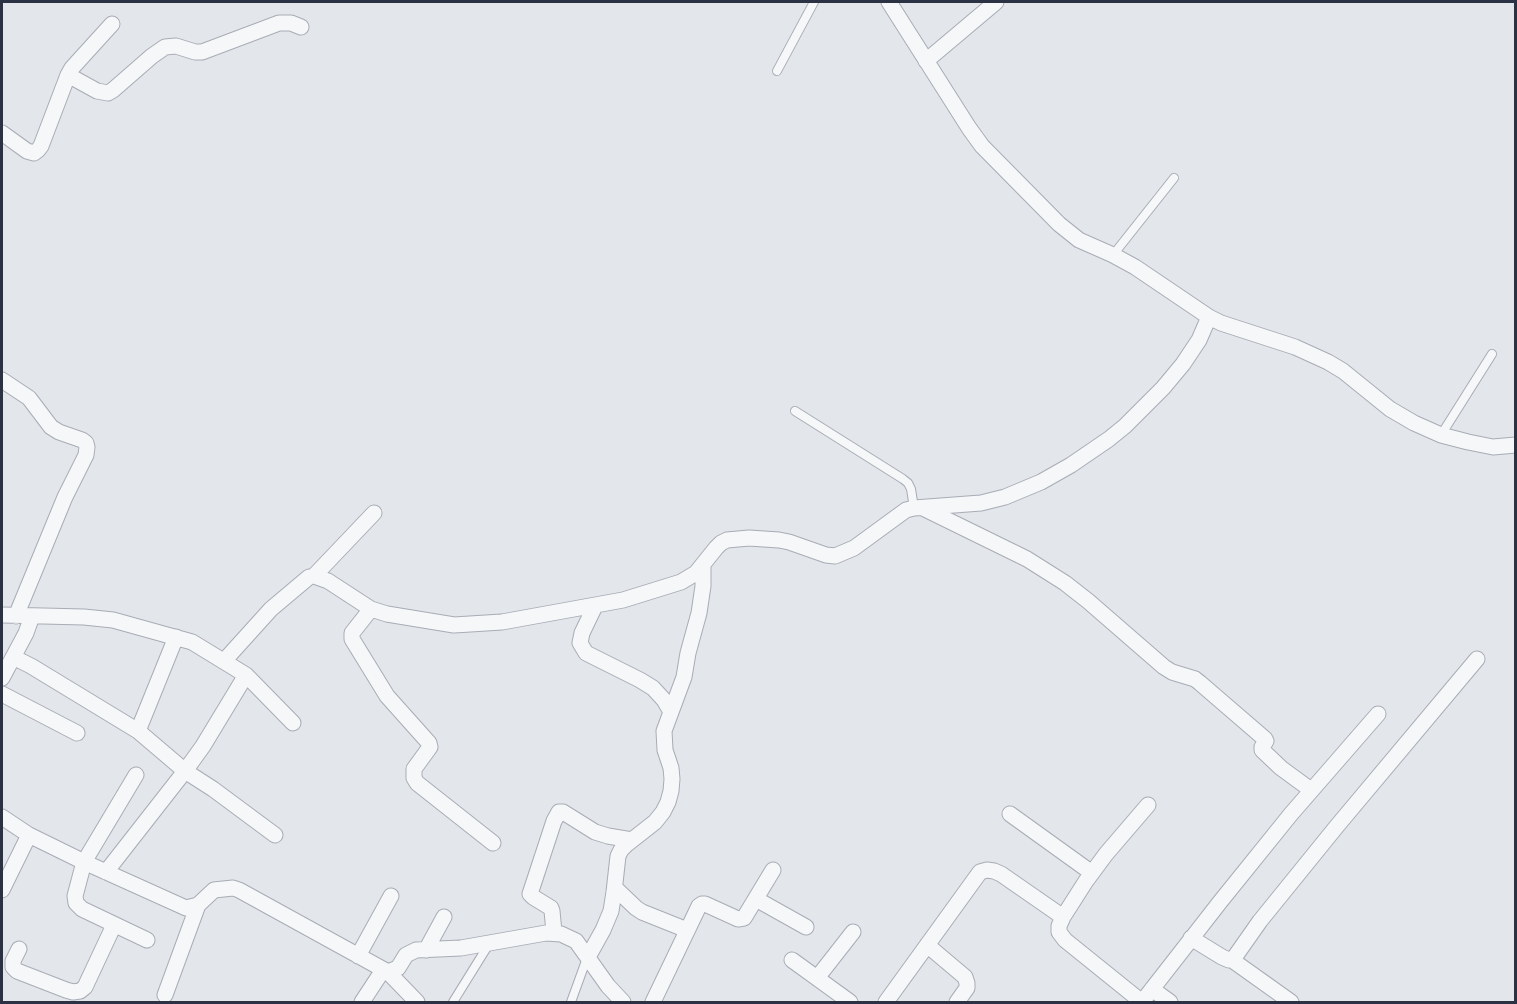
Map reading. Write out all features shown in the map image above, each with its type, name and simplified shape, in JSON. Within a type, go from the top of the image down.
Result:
[{"type":"street","points":[[889,2],[982,146],[1059,224],[1079,240],[1136,267],[1221,323],[1294,347],[1329,362],[1390,409],[1414,423],[1441,435],[1493,447],[1515,445]]},
{"type":"street","points":[[926,61],[996,2]]},
{"type":"street","points":[[68,75],[98,91],[108,93],[165,47],[176,46],[202,52],[279,23],[291,23],[301,27]]},
{"type":"street","points":[[2,133],[27,150],[34,153],[38,150],[68,75],[112,24]]},
{"type":"street","points":[[314,576],[328,581],[371,609],[387,614],[424,621],[485,624],[595,606],[639,596],[681,582],[696,573],[722,543],[734,538],[779,540],[835,556],[854,548],[906,510],[981,503],[1005,497],[1041,482],[1071,465],[1125,426],[1163,388],[1199,340],[1209,317]]},
{"type":"street","points":[[2,380],[29,398],[51,427],[82,440],[87,447],[86,455],[9,615],[112,620],[192,642],[246,675],[293,723]]},
{"type":"street","points":[[918,508],[1027,559],[1065,583],[1164,667],[1200,683],[1265,739],[1262,750],[1281,768],[1311,790]]},
{"type":"street","points":[[224,661],[277,603],[305,579],[314,576],[374,513]]},
{"type":"street","points":[[588,957],[611,911],[618,856],[621,850],[655,822],[668,802],[672,779],[663,739],[666,723],[684,677],[699,614],[703,566]]},
{"type":"street","points":[[595,606],[582,633],[580,644],[586,653],[653,688],[664,699],[671,712]]},
{"type":"street","points":[[371,609],[352,633],[352,639],[387,696],[429,743],[429,747],[414,769],[414,778],[417,783],[494,843]]},
{"type":"street","points":[[2,678],[26,633],[32,616]]},
{"type":"street","points":[[138,731],[176,637]]},
{"type":"street","points":[[13,657],[138,731],[185,771],[213,789],[275,836]]},
{"type":"street","points":[[1232,960],[1260,921],[1337,826],[1477,658]]},
{"type":"street","points":[[106,872],[203,746],[246,675]]},
{"type":"street","points":[[2,694],[77,733]]},
{"type":"street","points":[[1148,805],[1092,873],[1059,926],[1061,937],[1142,1002],[1311,790],[1378,714]]},
{"type":"street","points":[[136,775],[84,862],[75,896],[76,903],[82,909],[147,940]]},
{"type":"street","points":[[554,932],[551,908],[530,894],[559,812],[563,812],[595,832],[632,840]]},
{"type":"street","points":[[1010,814],[1092,873]]},
{"type":"street","points":[[2,817],[29,835],[181,906],[186,908],[198,905]]},
{"type":"street","points":[[2,890],[29,835]]},
{"type":"street","points":[[653,1002],[699,906],[709,905],[741,919],[746,915],[773,870]]},
{"type":"street","points":[[886,1002],[980,872],[987,870],[1001,874],[1063,917]]},
{"type":"street","points":[[165,995],[198,905],[214,890],[233,888],[386,971],[417,1002]]},
{"type":"street","points":[[615,888],[642,912],[687,930]]},
{"type":"street","points":[[358,956],[391,896]]},
{"type":"street","points":[[756,899],[806,927]]},
{"type":"street","points":[[426,950],[444,917]]},
{"type":"street","points":[[19,949],[13,967],[16,971],[66,990],[80,991],[85,987],[114,925]]},
{"type":"street","points":[[362,1002],[386,971],[398,969],[406,955],[411,952],[461,948],[554,932],[576,941],[608,986],[623,1002]]},
{"type":"street","points":[[817,978],[853,932]]},
{"type":"street","points":[[1191,938],[1222,957],[1232,960],[1291,1002]]},
{"type":"street","points":[[927,945],[965,977],[967,988],[957,1002]]},
{"type":"street","points":[[792,960],[817,978],[828,996],[850,1002]]},
{"type":"street","points":[[1152,989],[1170,1002]]},
{"type":"lane","points":[[777,71],[814,2]]},
{"type":"lane","points":[[1113,255],[1174,178]]},
{"type":"lane","points":[[1441,435],[1492,354]]},
{"type":"lane","points":[[795,411],[903,479],[908,483],[918,508]]},
{"type":"lane","points":[[453,1002],[501,940]]},
{"type":"lane","points":[[570,1002],[588,957]]}]
